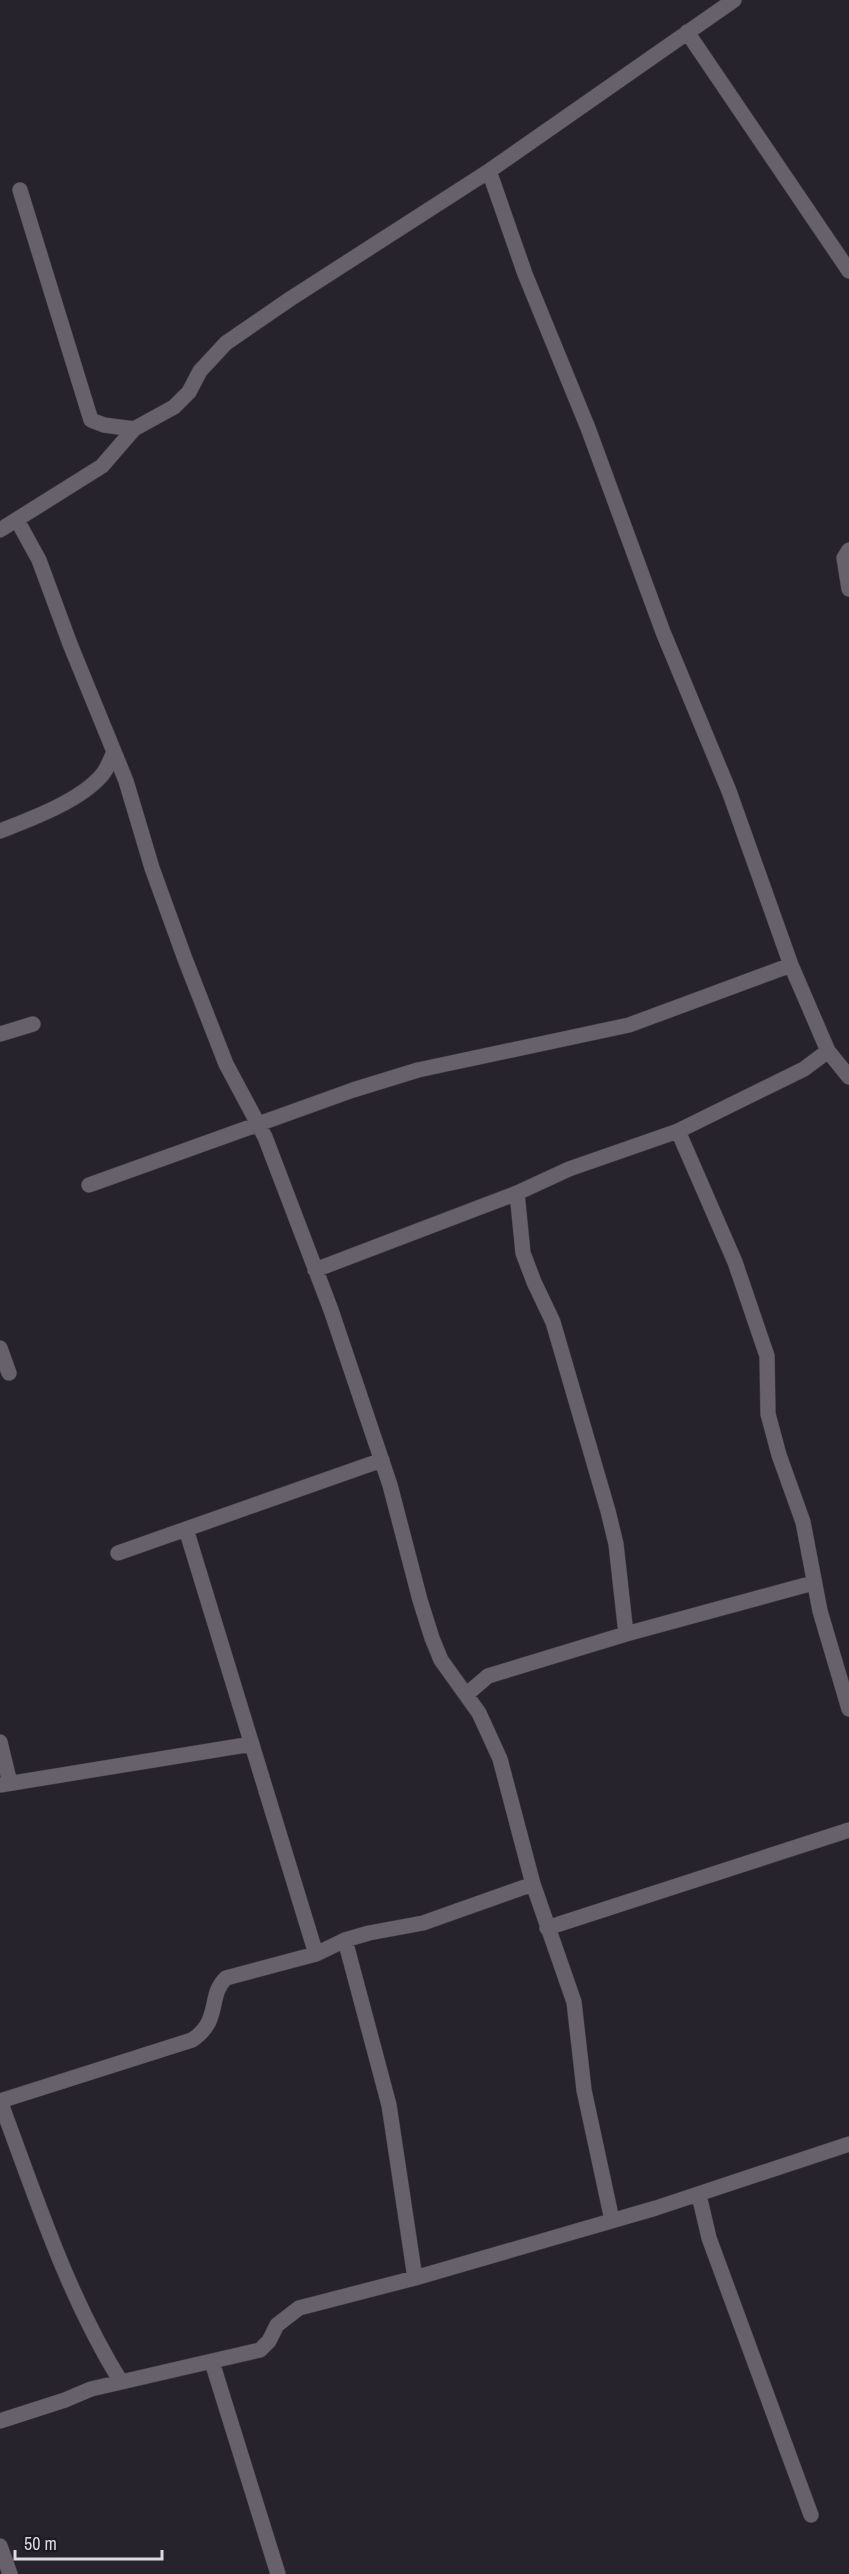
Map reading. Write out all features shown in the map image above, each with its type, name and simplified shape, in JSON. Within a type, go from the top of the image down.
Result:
[{"type":"street","points":[[0,530],[102,466],[134,429],[174,407],[189,392],[200,371],[226,343],[489,171],[734,0]]},
{"type":"street","points":[[687,32],[849,271]]},
{"type":"street","points":[[489,171],[525,274],[588,428],[663,632],[729,791],[791,965],[828,1051],[849,1077]]},
{"type":"street","points":[[20,190],[91,420],[104,425],[134,429]]},
{"type":"street","points":[[17,520],[39,560],[113,754],[126,781],[152,868],[184,959],[226,1064],[259,1125],[351,1362],[382,1460],[432,1638],[441,1660],[468,1694],[479,1713],[500,1760],[533,1884],[574,2002],[584,2090],[612,2220]]},
{"type":"street","points":[[849,550],[844,558],[849,589]]},
{"type":"street","points":[[0,831],[37,816],[77,795],[102,775],[113,754]]},
{"type":"street","points":[[89,1185],[353,1090],[418,1070],[629,1025],[791,965]]},
{"type":"street","points":[[0,1034],[33,1024]]},
{"type":"street","points":[[315,1270],[517,1193],[569,1169],[678,1131],[804,1069],[828,1051]]},
{"type":"street","points":[[678,1131],[735,1262],[767,1356],[768,1414],[779,1455],[803,1522],[813,1583],[849,1709]]},
{"type":"street","points":[[517,1193],[523,1253],[553,1322],[608,1511],[616,1544],[626,1634]]},
{"type":"street","points":[[0,1348],[9,1373]]},
{"type":"street","points":[[118,1554],[382,1460]]},
{"type":"street","points":[[186,1529],[316,1954]]},
{"type":"street","points":[[468,1694],[488,1676],[626,1634],[813,1583]]},
{"type":"street","points":[[0,1742],[5,1784],[252,1744]]},
{"type":"street","points":[[547,1928],[849,1830]]},
{"type":"street","points":[[121,2382],[72,2293],[0,2101],[192,2040],[202,2034],[212,2019],[219,1985],[226,1978],[316,1954],[345,1940],[369,1933],[423,1923],[533,1884]]},
{"type":"street","points":[[345,1940],[389,2105],[415,2278]]},
{"type":"street","points":[[0,2421],[91,2389],[260,2350],[269,2341],[277,2325],[299,2308],[415,2278],[699,2195],[849,2144]]},
{"type":"street","points":[[699,2195],[709,2238],[812,2515]]},
{"type":"street","points":[[212,2362],[278,2574]]},
{"type":"street","points":[[0,2546],[10,2574]]}]
